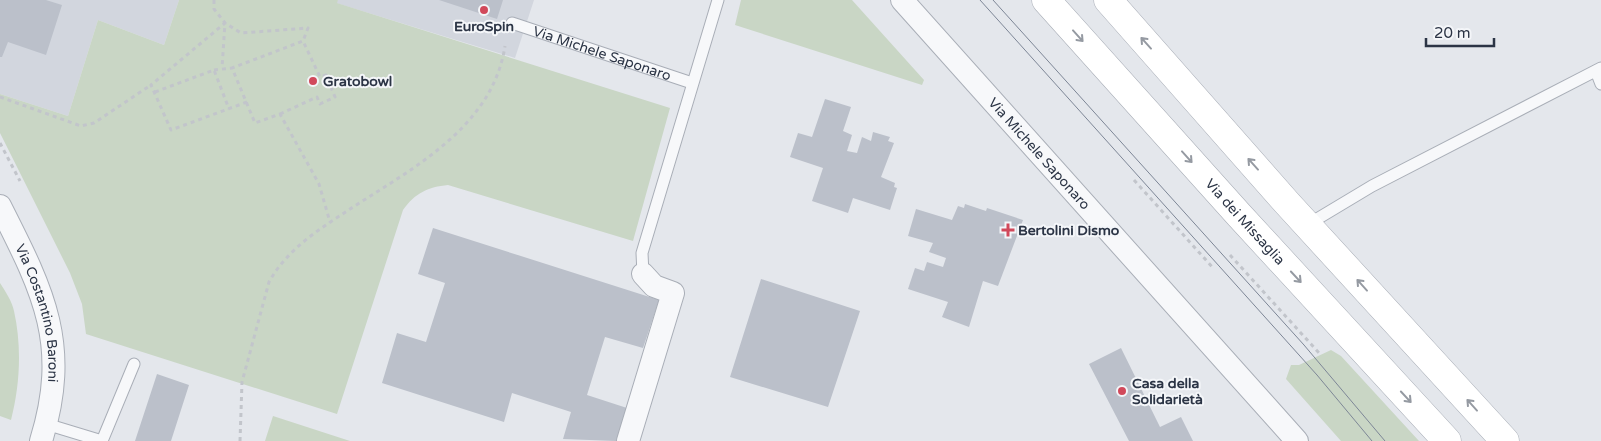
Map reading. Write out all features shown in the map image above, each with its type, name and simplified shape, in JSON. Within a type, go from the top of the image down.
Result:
[{"type":"main road","name":"Via dei Missaglia","points":[[1046,0],[1239,215],[1447,441]]},
{"type":"main road","points":[[1108,0],[1307,225],[1505,441]]},
{"type":"street","name":"Via Michele Saponaro","points":[[902,0],[1297,441]]},
{"type":"street","name":"Via Costantino Baroni","points":[[0,206],[40,288],[48,310],[54,354],[51,398],[44,432]]},
{"type":"street","points":[[628,441],[674,293],[654,286],[643,274]]},
{"type":"lane","points":[[643,274],[642,253],[718,0]]},
{"type":"lane","name":"Via Michele Saponaro","points":[[512,22],[692,83]]},
{"type":"lane","points":[[1307,225],[1372,186],[1598,69],[1601,84]]},
{"type":"lane","name":"Via Costantino Baroni","points":[[44,432],[102,441],[134,364]]},
{"type":"path","points":[[214,0],[214,9],[225,23],[241,33],[308,28],[303,41],[320,77],[326,75],[335,97],[320,104],[317,97],[255,123],[232,68]]},
{"type":"path","points":[[222,68],[225,23]]},
{"type":"path","points":[[0,97],[81,126],[94,124],[151,85],[225,23]]},
{"type":"path","points":[[155,92],[214,70],[232,68],[303,41]]},
{"type":"path","points":[[240,441],[242,382],[268,282],[276,269],[307,238],[437,152],[458,133],[475,112],[499,75],[505,46]]},
{"type":"path","points":[[214,70],[229,109]]},
{"type":"path","points":[[151,85],[172,130],[247,102]]},
{"type":"path","points":[[280,114],[320,184],[330,222]]},
{"type":"path","points":[[0,142],[20,182]]},
{"type":"path","points":[[1134,180],[1214,269]]},
{"type":"path","points":[[1230,255],[1320,354]]},
{"type":"shaded area","points":[[0,0],[179,0],[164,45],[98,20],[68,116],[0,94]]},
{"type":"shaded area","points":[[338,0],[534,0],[515,58],[336,3]]},
{"type":"green space","points":[[179,0],[338,0],[337,3],[670,108],[633,241],[448,185],[434,187],[422,192],[412,199],[403,210],[337,414],[86,334],[82,304],[70,273],[0,133],[0,94],[68,116],[98,20],[164,45]]},
{"type":"green space","points":[[741,0],[852,0],[924,80],[922,85],[735,25]]},
{"type":"green space","points":[[0,283],[13,307],[17,325],[19,366],[11,420],[0,416]]},
{"type":"green space","points":[[1331,350],[1341,356],[1419,441],[1341,441],[1286,379],[1291,365],[1299,365]]},
{"type":"green space","points":[[273,416],[350,441],[265,441]]},
{"type":"building","points":[[0,0],[46,0],[62,5],[46,55],[8,42],[2,57],[0,57]]},
{"type":"building","name":"EuroSpin","points":[[439,0],[503,0],[497,19]]},
{"type":"building","points":[[825,99],[851,107],[843,131],[852,135],[847,151],[857,153],[862,137],[871,141],[873,132],[890,137],[888,141],[894,143],[881,177],[895,183],[894,187],[897,188],[890,210],[853,198],[848,213],[812,201],[823,168],[790,157],[798,133],[812,137]]},
{"type":"building","points":[[965,204],[986,211],[987,208],[1023,220],[998,286],[983,281],[969,327],[942,317],[948,302],[908,289],[915,268],[924,271],[927,262],[943,267],[946,258],[929,252],[933,243],[908,236],[916,209],[952,220],[958,206],[964,208]]},
{"type":"building","points":[[433,228],[659,300],[643,348],[605,337],[587,395],[627,408],[616,441],[563,439],[571,412],[512,393],[504,422],[382,383],[397,333],[426,342],[445,283],[418,274]]},
{"type":"building","points":[[761,279],[860,311],[828,407],[730,377]]},
{"type":"building","name":"Casa della Solidarietà","points":[[1121,348],[1160,427],[1181,417],[1193,441],[1129,441],[1089,364]]},
{"type":"building","points":[[157,374],[189,385],[171,441],[135,441]]},
{"type":"tram line","points":[[980,0],[1317,375],[1372,441]]},
{"type":"tram line","points":[[993,0],[1304,345],[1385,441]]},
{"type":"place","name":"EuroSpin","points":[[484,10]]},
{"type":"place","name":"Gratobowl","points":[[313,81]]},
{"type":"place","name":"Bertolini Dismo","points":[[1008,230]]},
{"type":"place","name":"Casa della Solidarietà","points":[[1122,391]]}]
